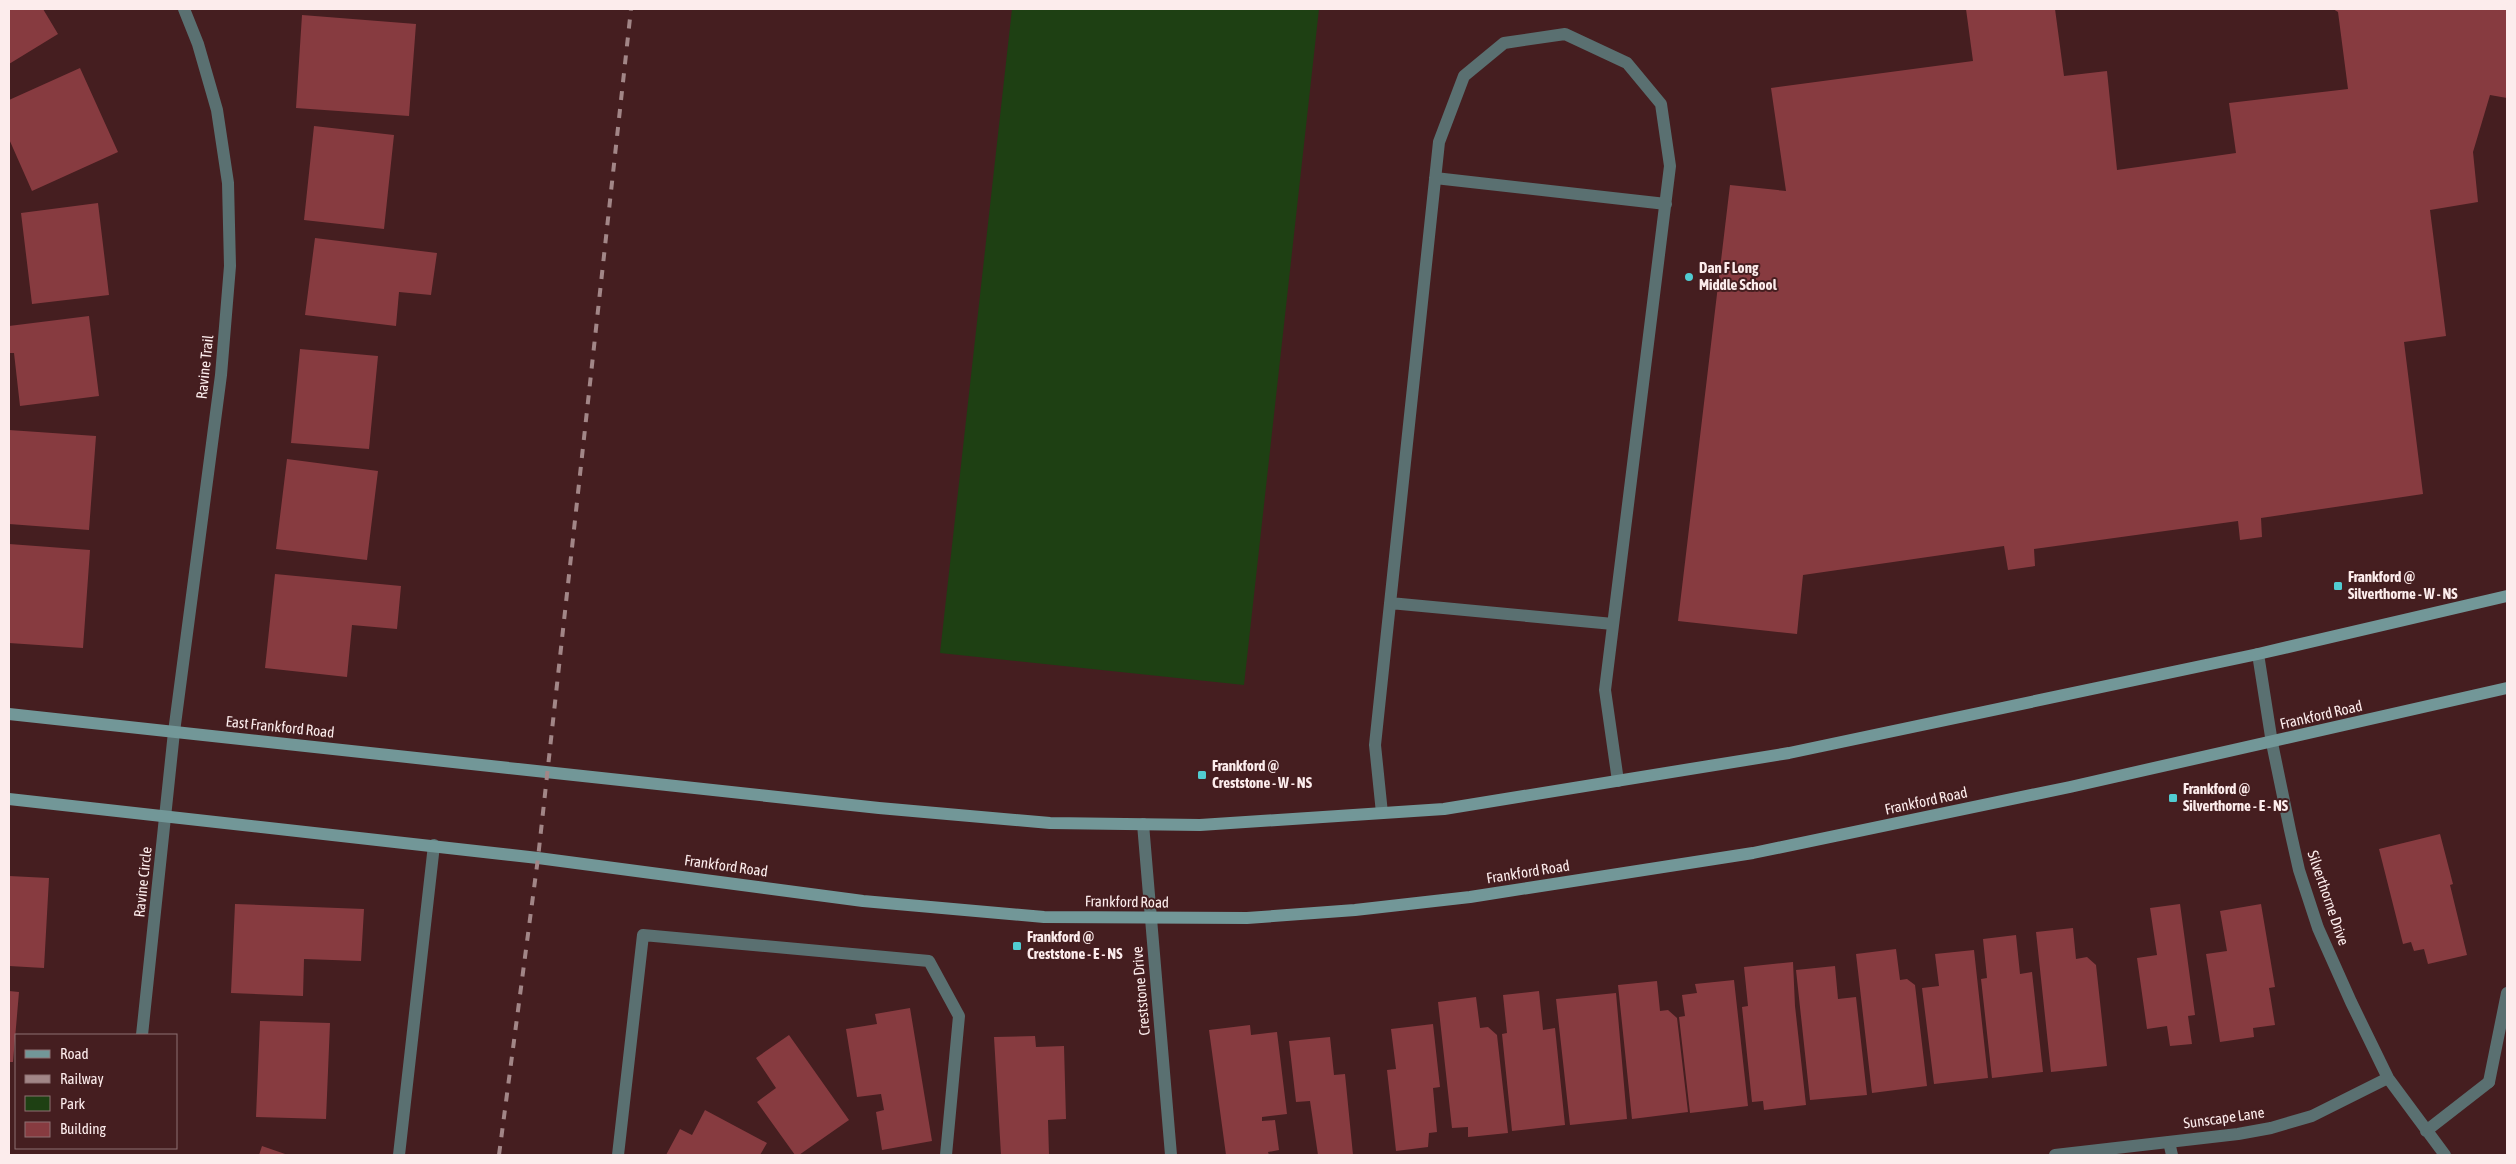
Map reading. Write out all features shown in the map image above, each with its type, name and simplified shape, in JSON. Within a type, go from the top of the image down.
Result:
[{"type":"main road","points":[[1143,824],[1200,826],[1444,809],[1798,751],[2258,654],[2507,596]]},
{"type":"main road","name":"Frankford Road","points":[[434,845],[863,901],[1044,917],[1247,918],[1355,910],[1470,897],[1753,853],[2272,743],[2507,688]]},
{"type":"main road","name":"East Frankford Road","points":[[9,714],[879,808],[1041,823],[1143,824]]},
{"type":"main road","points":[[9,799],[166,818],[434,845]]},
{"type":"street","name":"Ravine Trail","points":[[174,732],[221,375],[230,266],[228,183],[217,110],[198,44],[184,9]]},
{"type":"street","points":[[1382,813],[1375,745],[1439,142],[1464,76],[1504,43],[1564,34],[1626,63],[1661,104],[1670,166],[1605,690],[1618,781]]},
{"type":"street","points":[[1435,178],[1666,204]]},
{"type":"street","points":[[1390,603],[1613,624]]},
{"type":"street","name":"Silverthorne Drive","points":[[2258,654],[2272,743],[2299,870],[2318,928],[2388,1078],[2445,1155]]},
{"type":"street","name":"Ravine Circle","points":[[142,1034],[174,732]]},
{"type":"street","name":"Creststone Drive","points":[[1143,824],[1172,1155]]},
{"type":"street","points":[[398,1155],[434,845]]},
{"type":"street","points":[[618,1155],[643,935],[929,961],[959,1016],[946,1155]]},
{"type":"street","points":[[2426,1130],[2489,1082],[2507,993]]},
{"type":"street","name":"Sunscape Lane","points":[[2055,1155],[2246,1132],[2312,1116],[2388,1078]]},
{"type":"street","points":[[2169,1142],[2172,1155]]},
{"type":"green space","points":[[1012,9],[1319,9],[1244,685],[940,653]]},
{"type":"building","points":[[9,9],[43,9],[58,34],[9,64]]},
{"type":"building","points":[[1966,9],[2055,9],[2064,76],[2107,71],[2117,170],[2236,153],[2229,103],[2348,89],[2338,12],[2333,9],[2507,9],[2507,98],[2490,95],[2473,152],[2478,202],[2430,210],[2446,336],[2404,342],[2423,494],[2261,518],[2262,537],[2240,540],[2238,521],[2034,549],[2035,566],[2008,570],[2004,546],[1803,575],[1797,634],[1678,621],[1730,185],[1786,191],[1771,88],[1973,61]]},
{"type":"building","points":[[302,15],[416,24],[409,116],[296,108]]},
{"type":"building","points":[[80,68],[118,152],[32,191],[9,139],[9,100]]},
{"type":"building","points":[[314,126],[394,135],[384,229],[304,220]]},
{"type":"building","points":[[98,203],[109,295],[32,304],[21,213]]},
{"type":"building","points":[[315,238],[437,253],[431,295],[399,292],[396,326],[305,315]]},
{"type":"building","points":[[89,316],[99,396],[20,406],[14,353],[9,353],[9,326]]},
{"type":"building","points":[[300,349],[378,356],[369,449],[291,443]]},
{"type":"building","points":[[9,430],[96,436],[89,530],[9,524]]},
{"type":"building","points":[[287,459],[378,471],[367,560],[276,549]]},
{"type":"building","points":[[9,544],[90,550],[83,648],[9,643]]},
{"type":"building","points":[[275,574],[401,586],[397,629],[352,625],[347,677],[265,668]]},
{"type":"building","points":[[2440,834],[2453,884],[2450,885],[2467,955],[2428,964],[2424,949],[2414,951],[2411,942],[2403,944],[2379,849]]},
{"type":"building","points":[[9,876],[49,878],[44,968],[9,966]]},
{"type":"building","points":[[235,904],[364,909],[361,961],[304,959],[303,996],[231,993]]},
{"type":"building","points":[[2180,904],[2195,1015],[2188,1016],[2192,1044],[2170,1046],[2167,1026],[2147,1029],[2137,958],[2157,955],[2150,908]]},
{"type":"building","points":[[2261,904],[2275,987],[2269,988],[2275,1025],[2253,1028],[2254,1037],[2220,1042],[2206,954],[2227,951],[2220,911]]},
{"type":"building","points":[[2073,928],[2076,959],[2087,957],[2096,965],[2107,1066],[2051,1072],[2036,932]]},
{"type":"building","points":[[2016,935],[2020,974],[2032,972],[2043,1072],[1992,1078],[1981,979],[1987,978],[1983,939]]},
{"type":"building","points":[[1896,949],[1900,980],[1907,979],[1915,985],[1927,1086],[1872,1093],[1856,954]]},
{"type":"building","points":[[1974,950],[1988,1078],[1934,1084],[1922,988],[1939,986],[1935,954]]},
{"type":"building","points":[[1793,962],[1795,1006],[1806,1105],[1764,1110],[1763,1101],[1752,1102],[1742,1007],[1748,1006],[1744,967]]},
{"type":"building","points":[[1835,966],[1838,999],[1856,997],[1867,1095],[1810,1100],[1796,970]]},
{"type":"building","points":[[1734,980],[1748,1106],[1690,1113],[1679,1017],[1685,1016],[1682,995],[1697,993],[1695,984]]},
{"type":"building","points":[[1657,981],[1660,1011],[1668,1010],[1677,1018],[1688,1112],[1632,1119],[1618,985]]},
{"type":"building","points":[[9,991],[19,992],[13,1062],[9,1062]]},
{"type":"building","points":[[1539,991],[1543,1030],[1555,1028],[1565,1125],[1512,1131],[1502,1034],[1507,1033],[1503,995]]},
{"type":"building","points":[[1616,993],[1627,1119],[1570,1125],[1556,999]]},
{"type":"building","points":[[1476,997],[1480,1028],[1488,1027],[1497,1035],[1508,1133],[1468,1137],[1468,1127],[1452,1128],[1438,1002]]},
{"type":"building","points":[[910,1008],[932,1141],[882,1150],[876,1112],[884,1110],[881,1094],[857,1097],[846,1029],[877,1024],[875,1014]]},
{"type":"building","points":[[260,1021],[330,1023],[326,1119],[256,1117]]},
{"type":"building","points":[[1433,1024],[1440,1087],[1433,1088],[1437,1132],[1429,1133],[1428,1147],[1396,1151],[1387,1070],[1396,1069],[1391,1029]]},
{"type":"building","points":[[1250,1025],[1251,1035],[1277,1032],[1287,1114],[1262,1117],[1262,1121],[1275,1120],[1279,1150],[1268,1152],[1269,1155],[1226,1155],[1209,1030]]},
{"type":"building","points":[[789,1035],[849,1120],[799,1155],[795,1155],[757,1102],[776,1088],[756,1058]]},
{"type":"building","points":[[1035,1036],[1036,1047],[1064,1046],[1066,1119],[1048,1120],[1049,1155],[1001,1155],[994,1037]]},
{"type":"building","points":[[1330,1037],[1334,1075],[1345,1074],[1353,1155],[1318,1155],[1310,1101],[1296,1102],[1289,1041]]},
{"type":"building","points":[[705,1110],[767,1143],[760,1155],[666,1155],[680,1129],[692,1135]]},
{"type":"building","points":[[262,1146],[288,1155],[259,1155]]},
{"type":"railway","points":[[499,1155],[538,858],[631,9]]},
{"type":"place","name":"Dan F Long Middle School","points":[[1689,277]]},
{"type":"place","name":"Frankford @ Silverthorne - W - NS","points":[[2338,586]]},
{"type":"place","name":"Frankford @ Creststone - W - NS","points":[[1202,775]]},
{"type":"place","name":"Frankford @ Silverthorne - E - NS","points":[[2173,798]]},
{"type":"place","name":"Frankford @ Creststone - E - NS","points":[[1017,946]]}]
